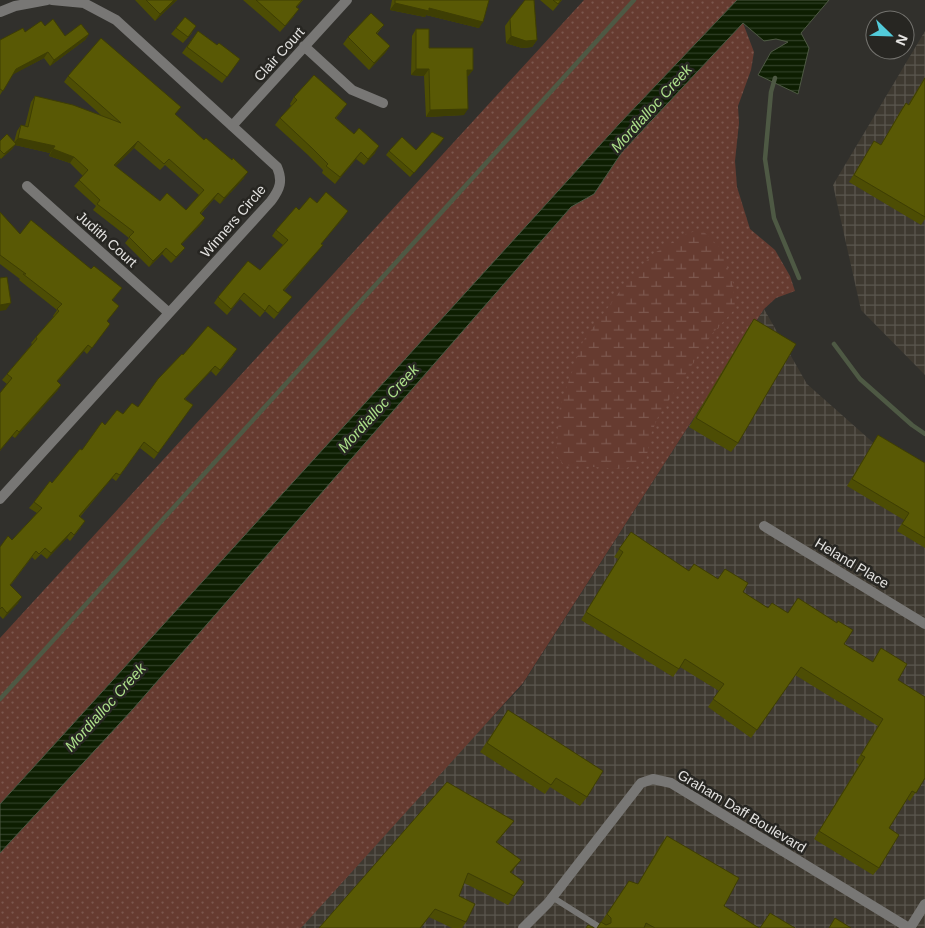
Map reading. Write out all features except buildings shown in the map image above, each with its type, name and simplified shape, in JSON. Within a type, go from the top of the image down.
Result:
[{"type":"street","points":[[0,12],[15,6],[47,0]]},
{"type":"street","name":"Winners Circle","points":[[0,499],[271,201],[281,183],[277,167],[116,20],[84,3],[52,0]]},
{"type":"street","name":"Clair Court","points":[[232,126],[347,0]]},
{"type":"street","points":[[304,46],[352,90],[383,103]]},
{"type":"street","name":"Judith Court","points":[[27,186],[168,313]]},
{"type":"street","name":"Heland Place","points":[[764,526],[925,624]]},
{"type":"street","name":"Graham Daff Boulevard","points":[[523,928],[552,897],[641,783],[653,779],[672,783],[909,928]]},
{"type":"street","points":[[909,928],[925,904]]},
{"type":"lane","points":[[552,897],[601,928]]},
{"type":"shaded area","points":[[925,31],[925,375],[861,310],[833,185],[908,60],[915,60],[915,48]]},
{"type":"shaded area","points":[[764,309],[807,384],[913,478],[925,486],[925,928],[291,928],[521,687]]},
{"type":"green space","points":[[584,0],[737,0],[619,124],[0,804],[0,638]]},
{"type":"green space","points":[[743,23],[754,52],[751,70],[738,106],[739,123],[735,161],[737,187],[750,229],[775,250],[790,276],[795,291],[776,298],[764,309],[523,683],[301,928],[0,928],[0,853],[133,709],[571,207],[594,194],[622,152]]},
{"type":"green space","points":[[702,230],[720,248],[733,283],[735,309],[712,334],[658,417],[651,434],[646,460],[624,469],[564,465],[556,455],[560,406],[583,341],[629,279],[653,254],[688,233]]},
{"type":"water","name":"Mordialloc Creek","points":[[737,0],[829,0],[801,33],[809,48],[798,94],[758,75],[771,52],[788,42],[776,39],[764,41],[743,23],[622,152],[594,194],[571,207],[133,709],[0,853],[0,804],[619,124]]},
{"type":"waterway","points":[[0,699],[634,0]]},
{"type":"waterway","points":[[775,78],[771,92],[765,159],[774,218],[799,278]]},
{"type":"waterway","points":[[834,344],[860,379],[912,425],[925,434]]}]
